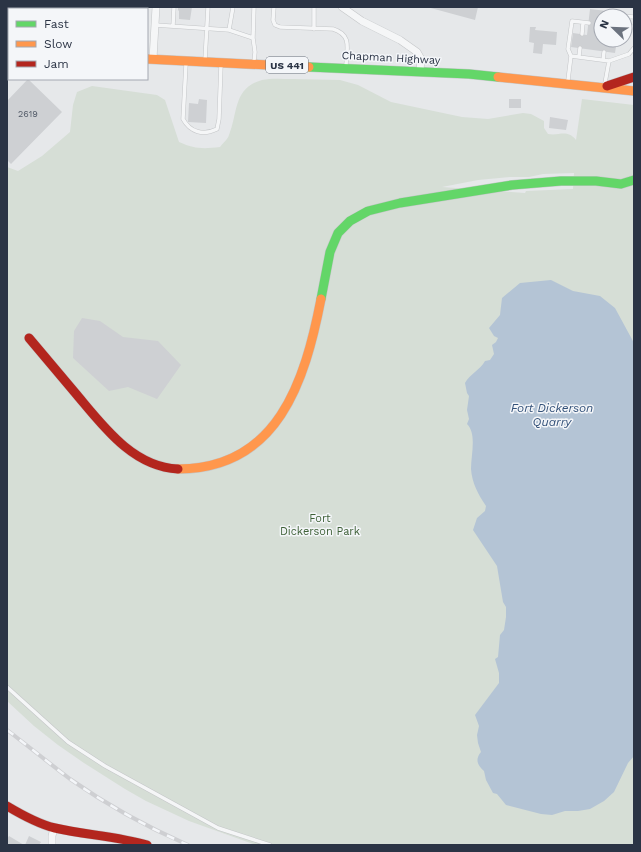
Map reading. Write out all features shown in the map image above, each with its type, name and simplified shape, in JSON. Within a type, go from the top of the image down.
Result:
[{"type":"main road","name":"Chapman Highway","points":[[150,59],[477,74],[634,91]]},
{"type":"main road","points":[[604,88],[634,77]]},
{"type":"main road","points":[[29,338],[110,435],[122,445],[152,461],[172,468],[197,468],[220,463],[235,457],[254,446],[268,433],[279,418],[290,398],[308,352],[316,325],[332,248],[344,227],[356,218],[370,210],[386,206],[459,193],[556,182],[599,181],[617,183],[630,182],[634,180]]},
{"type":"main road","points":[[7,806],[28,818],[54,828],[133,841],[147,845]]},
{"type":"street","points":[[150,59],[156,7]]},
{"type":"street","points":[[342,7],[362,21],[400,40],[417,52],[421,59],[420,71]]},
{"type":"street","points":[[52,845],[54,828]]},
{"type":"lane","points":[[173,26],[174,7]]},
{"type":"lane","points":[[204,62],[208,7]]},
{"type":"lane","points":[[229,30],[233,7]]},
{"type":"lane","points":[[254,7],[252,38],[255,52],[254,64]]},
{"type":"lane","points":[[274,7],[273,20],[275,25],[280,27],[333,29],[340,31],[345,36],[347,42],[345,68]]},
{"type":"lane","points":[[314,7],[314,29]]},
{"type":"lane","points":[[568,83],[572,56],[568,49],[572,21],[589,23]]},
{"type":"lane","points":[[582,34],[583,23]]},
{"type":"lane","points":[[155,25],[229,30],[252,38]]},
{"type":"lane","points":[[579,56],[580,48]]},
{"type":"lane","points":[[572,56],[609,61],[629,54],[634,48]]},
{"type":"lane","points":[[603,60],[604,52]]},
{"type":"lane","points":[[186,61],[183,119],[186,126],[193,131],[206,132],[217,129],[219,119],[222,62]]},
{"type":"lane","points":[[604,88],[609,61]]},
{"type":"lane","points":[[7,687],[68,742],[105,766],[218,828],[270,845]]},
{"type":"green space","name":"Fort Dickerson Park","points":[[273,79],[340,80],[358,85],[391,102],[462,117],[488,119],[523,113],[531,114],[544,121],[544,128],[548,134],[566,134],[570,135],[576,140],[582,99],[634,105],[634,845],[256,845],[189,821],[146,801],[125,789],[58,745],[34,726],[7,701],[7,167],[18,171],[42,156],[70,132],[73,105],[77,92],[92,86],[157,95],[165,100],[179,142],[199,148],[209,148],[220,147],[228,138],[241,95],[253,84],[262,80]],"holes":[[[574,173],[573,189],[526,191],[525,193],[442,187],[478,180],[529,177],[543,174]]]},
{"type":"water","name":"Fort Dickerson Quarry","points":[[551,280],[573,291],[600,296],[615,308],[634,343],[634,756],[628,763],[614,792],[604,801],[590,809],[565,811],[552,815],[541,814],[506,805],[497,794],[493,793],[486,780],[484,771],[477,760],[481,752],[477,735],[479,726],[475,715],[499,683],[499,673],[495,659],[498,657],[500,635],[504,630],[506,607],[503,602],[497,566],[473,530],[477,518],[485,511],[486,506],[476,488],[471,469],[473,439],[470,428],[467,424],[469,419],[467,410],[469,396],[465,383],[485,361],[490,360],[494,354],[492,345],[498,338],[494,336],[489,328],[500,315],[502,298],[520,283]]},
{"type":"building","points":[[178,7],[192,7],[190,20],[179,19]]},
{"type":"building","points":[[427,7],[478,7],[475,20]]},
{"type":"building","points":[[590,9],[593,9],[593,48],[616,48],[615,53],[571,47],[573,33],[587,35]]},
{"type":"building","points":[[530,27],[536,27],[535,30],[557,32],[556,45],[543,44],[542,54],[533,53],[534,43],[529,42]]},
{"type":"building","points":[[27,80],[29,80],[62,112],[11,164],[7,160],[7,101]]},
{"type":"building","points":[[199,99],[207,100],[206,123],[188,122],[189,103],[198,104]]},
{"type":"building","points":[[509,99],[521,99],[521,108],[509,108]]},
{"type":"building","points":[[550,117],[568,120],[566,130],[549,128]]},
{"type":"building","points":[[82,318],[100,321],[123,337],[158,341],[181,365],[157,399],[128,387],[109,391],[73,358],[74,331]]},
{"type":"building","points":[[9,836],[24,845],[7,845],[7,839]]},
{"type":"building","points":[[29,836],[41,842],[39,845],[25,845]]},
{"type":"railway","points":[[7,730],[70,779],[98,798],[157,831],[188,845]]},
{"type":"traffic: fast","points":[[309,67],[469,74],[498,77]]},
{"type":"traffic: fast","points":[[321,299],[330,252],[338,233],[350,221],[368,211],[400,203],[512,185],[561,181],[596,181],[621,184],[634,180]]},
{"type":"traffic: slow","points":[[148,59],[309,67]]},
{"type":"traffic: slow","points":[[498,77],[634,91]]},
{"type":"traffic: slow","points":[[178,469],[212,465],[240,454],[263,437],[281,415],[295,389],[306,360],[321,299]]},
{"type":"traffic: jam","points":[[607,86],[634,77]]},
{"type":"traffic: jam","points":[[29,338],[97,419],[120,443],[147,461],[162,467],[178,469]]},
{"type":"traffic: jam","points":[[7,806],[30,819],[49,826],[147,845]]}]
